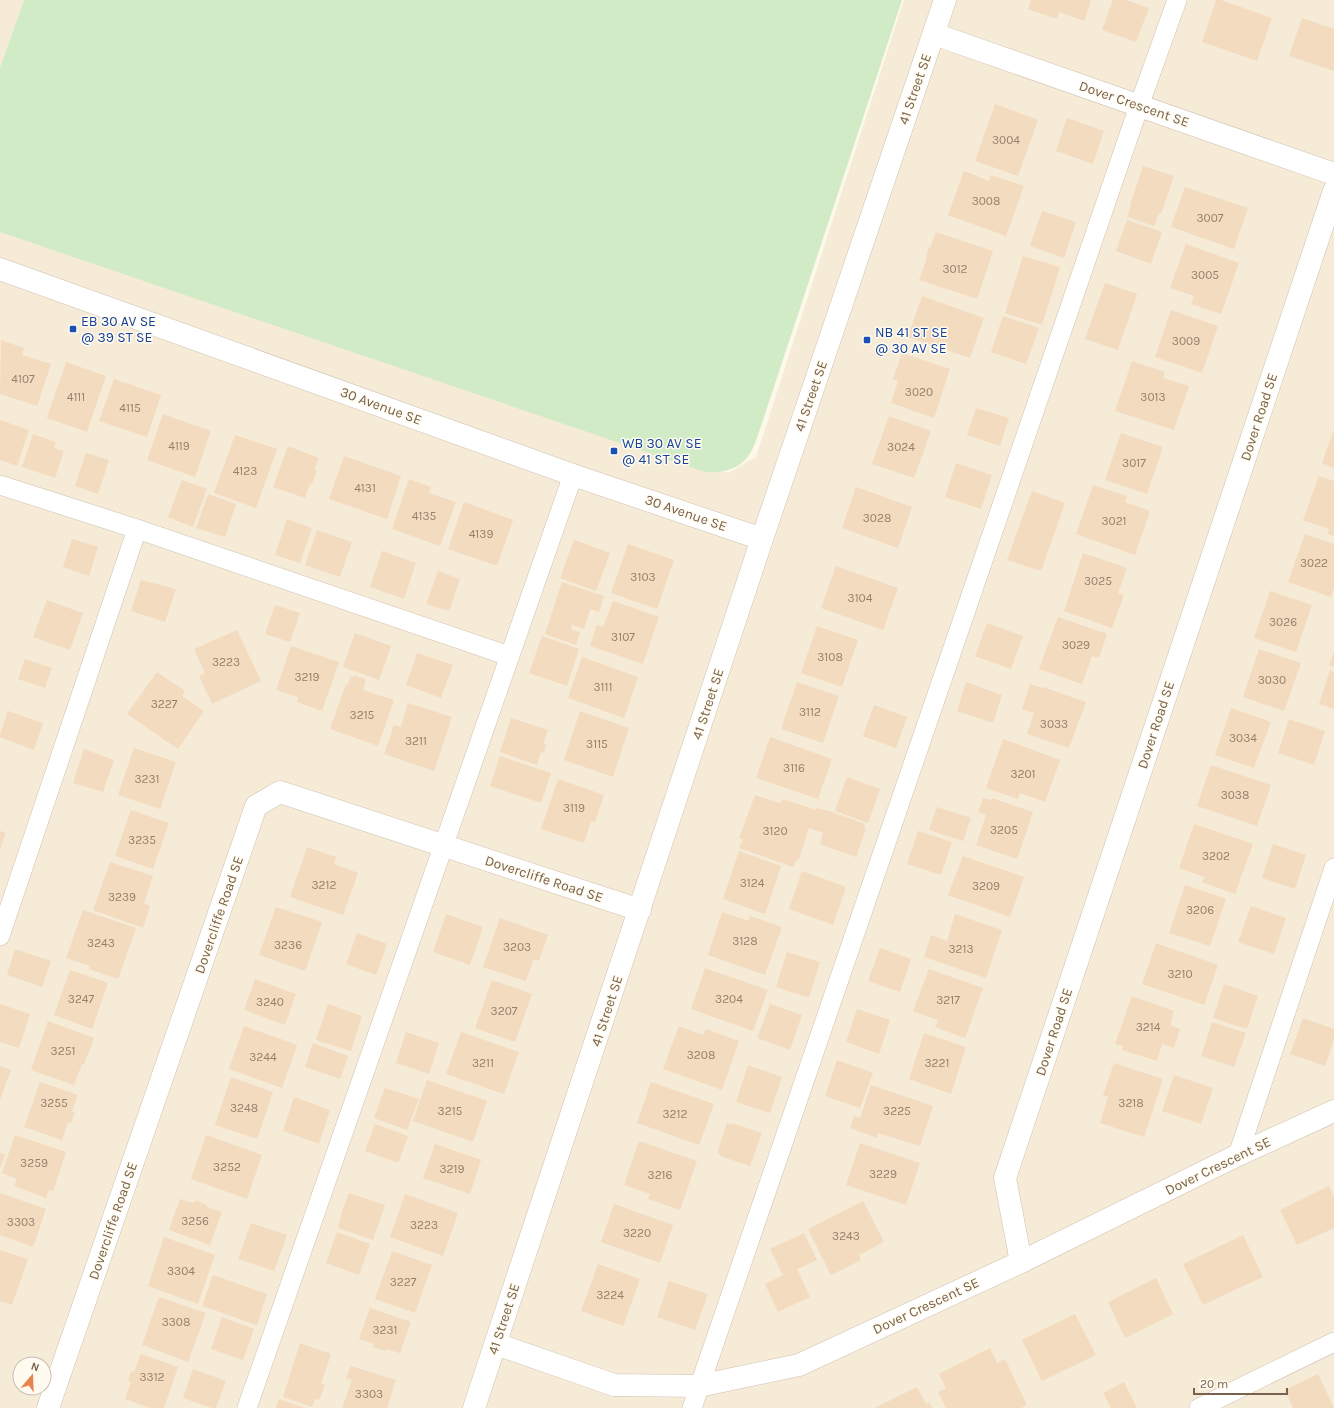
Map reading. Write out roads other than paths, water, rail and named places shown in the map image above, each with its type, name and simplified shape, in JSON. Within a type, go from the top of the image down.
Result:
[{"type":"street","name":"41 Street SE","points":[[474,1408],[762,539],[945,0]]},
{"type":"street","name":"Dover Crescent SE","points":[[934,34],[1334,174]]},
{"type":"street","name":"Dover Road SE","points":[[1021,1262],[1005,1178],[1334,191]]},
{"type":"street","name":"30 Avenue SE","points":[[0,268],[573,475],[762,539]]},
{"type":"street","name":"Dovercliffe Road SE","points":[[48,1408],[256,806],[280,792],[640,910]]},
{"type":"street","name":"Dover Crescent SE","points":[[496,1344],[614,1385],[699,1386],[798,1365],[1021,1262],[1238,1155],[1334,1111]]},
{"type":"lane","points":[[692,1408],[1139,106],[1177,0]]},
{"type":"lane","points":[[247,1408],[573,475]]},
{"type":"lane","points":[[0,485],[137,529],[509,656]]},
{"type":"lane","points":[[0,936],[137,529]]},
{"type":"lane","points":[[1238,1155],[1334,868]]},
{"type":"lane","points":[[1199,1408],[1334,1342]]},
{"type":"place","name":"EB 30 AV SE @ 39 ST SE","points":[[73,329]]},
{"type":"place","name":"NB 41 ST SE @ 30 AV SE","points":[[867,340]]},
{"type":"place","name":"WB 30 AV SE @ 41 ST SE","points":[[614,451]]}]
